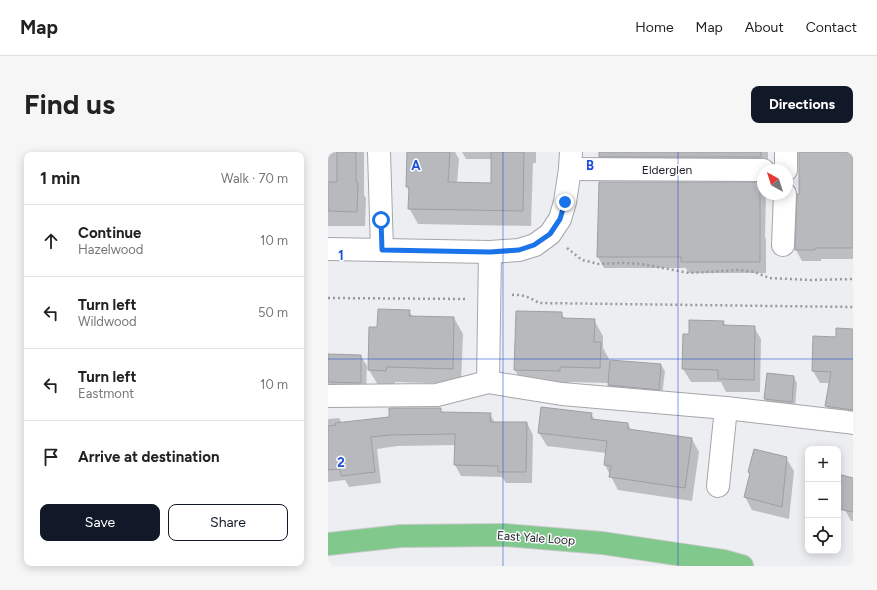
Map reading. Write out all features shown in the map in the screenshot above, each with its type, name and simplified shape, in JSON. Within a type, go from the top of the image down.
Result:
[{"type":"main road","name":"East Yale Loop","points":[[328,544],[401,536],[504,535],[602,543],[724,561],[742,566]]},
{"type":"street","points":[[379,152],[382,250]]},
{"type":"street","points":[[786,152],[786,164]]},
{"type":"street","points":[[328,249],[490,252],[519,250],[558,240],[560,219],[565,202],[570,161]]},
{"type":"street","name":"Elderglen","points":[[570,161],[757,170]]},
{"type":"street","points":[[783,245],[785,200]]},
{"type":"street","points":[[488,382],[490,252]]},
{"type":"street","points":[[328,396],[437,395],[488,382],[562,394],[726,408],[853,423]]},
{"type":"street","points":[[718,486],[726,408]]},
{"type":"path","points":[[558,240],[582,260],[599,264],[642,264],[689,273],[739,270],[755,272],[769,278],[810,280],[853,279]]},
{"type":"path","points":[[328,298],[489,298],[517,294],[532,298],[539,302],[853,307]]},
{"type":"building","points":[[337,152],[356,152],[356,182],[358,182],[357,212],[328,211],[328,182],[337,182]]},
{"type":"building","points":[[407,152],[450,152],[448,182],[491,183],[491,152],[524,152],[523,211],[408,209],[409,187],[406,187]]},
{"type":"building","points":[[599,152],[761,152],[761,157],[599,157]]},
{"type":"building","points":[[799,152],[853,152],[853,248],[815,248],[815,250],[795,250],[797,194],[799,194]]},
{"type":"building","points":[[599,182],[757,182],[757,200],[760,200],[760,262],[681,262],[681,257],[597,257]]},
{"type":"building","points":[[378,309],[410,310],[409,316],[454,317],[453,369],[387,367],[386,371],[368,370],[369,327],[377,327]]},
{"type":"building","points":[[516,311],[562,312],[562,318],[595,319],[594,342],[601,342],[600,368],[560,367],[560,371],[514,370]]},
{"type":"building","points":[[689,320],[724,321],[723,325],[755,326],[754,380],[718,379],[718,370],[682,369],[683,334],[689,334]]},
{"type":"building","points":[[836,328],[853,329],[853,410],[825,406],[831,372],[812,371],[813,336],[836,337]]},
{"type":"building","points":[[328,354],[361,355],[361,383],[328,382]]},
{"type":"building","points":[[610,360],[661,364],[659,390],[608,385]]},
{"type":"building","points":[[767,373],[794,376],[792,402],[764,399]]},
{"type":"building","points":[[541,407],[592,413],[591,419],[628,423],[628,429],[692,438],[685,488],[609,477],[611,466],[604,465],[607,441],[538,433]]},
{"type":"building","points":[[389,408],[441,408],[441,412],[491,413],[490,422],[527,422],[526,472],[498,472],[498,466],[454,465],[455,434],[390,435],[371,437],[375,472],[341,476],[340,469],[328,470],[328,426],[336,425],[335,423],[389,417]]},
{"type":"building","points":[[754,449],[787,457],[782,507],[744,497]]},
{"type":"building","points":[[841,475],[853,478],[853,512],[841,510]]},
{"type":"route","points":[[381,220],[382,250],[490,252],[519,250],[534,245],[550,234],[560,219],[565,202]]}]
